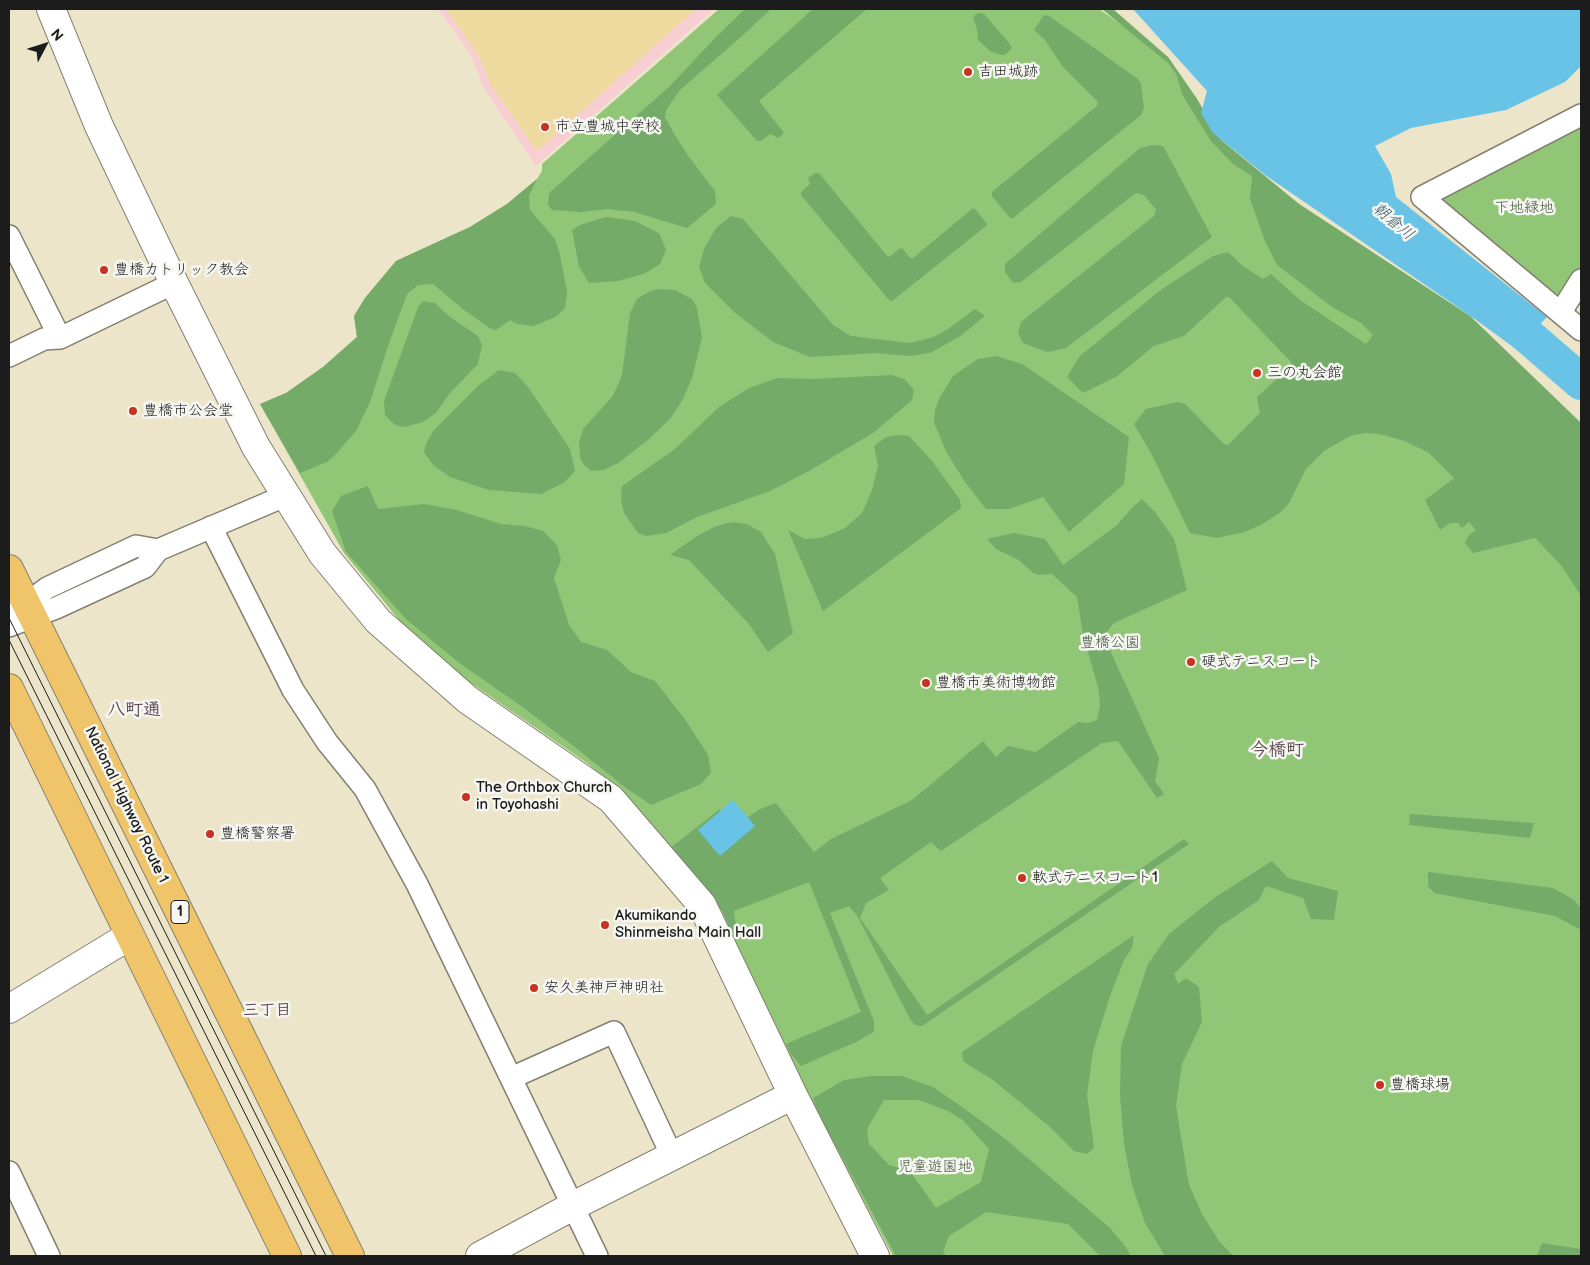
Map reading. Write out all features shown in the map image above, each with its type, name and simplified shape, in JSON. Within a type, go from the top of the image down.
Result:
[{"type":"highway","name":"National Highway Route 1","points":[[9,568],[19,616],[350,1256]]},
{"type":"highway","points":[[9,688],[287,1256]]},
{"type":"street","points":[[51,9],[99,126],[174,283],[256,447],[322,553],[378,621],[468,700],[611,799],[702,905],[793,1095],[875,1256]]},
{"type":"street","points":[[1581,115],[1422,197],[1581,330]]},
{"type":"street","points":[[9,236],[60,338]]},
{"type":"street","points":[[1561,312],[1581,280]]},
{"type":"street","points":[[9,356],[44,339],[60,338],[174,283]]},
{"type":"street","points":[[9,372],[50,350],[60,338]]},
{"type":"street","points":[[19,616],[47,588],[136,546],[158,550],[287,495]]},
{"type":"street","points":[[211,527],[294,690],[327,742],[365,789],[418,884],[597,1256]]},
{"type":"street","points":[[9,1009],[129,936]]},
{"type":"street","points":[[512,1078],[614,1032],[672,1156]]},
{"type":"street","points":[[480,1256],[573,1206],[793,1095]]},
{"type":"street","points":[[9,1172],[49,1256]]},
{"type":"shaded area","name":"市立豊城中学校","points":[[438,9],[714,9],[536,166],[483,87],[471,55]]},
{"type":"green space","name":"豊橋公園","points":[[719,9],[1099,9],[1168,57],[1197,99],[1221,140],[1299,204],[1470,316],[1581,423],[1581,1256],[893,1256],[781,1045],[722,911],[620,791],[587,763],[462,677],[405,627],[344,553],[260,404],[286,393],[323,367],[357,337],[354,316],[365,298],[396,261],[470,227],[507,204],[537,179],[542,171],[542,164]]},
{"type":"green space","points":[[745,9],[771,9],[680,90],[666,110],[665,117],[673,132],[715,191],[716,204],[687,228],[634,212],[608,209],[581,212],[552,210],[548,205],[549,193],[669,87]]},
{"type":"green space","points":[[813,9],[867,9],[759,101],[784,133],[779,138],[770,134],[761,141],[757,141],[717,95]]},
{"type":"green space","points":[[1102,9],[1113,9],[1168,57],[1197,99],[1221,140],[1299,204],[1470,316],[1581,423],[1581,596],[1561,565],[1535,538],[1473,553],[1465,543],[1469,535],[1476,530],[1469,522],[1462,528],[1458,523],[1450,523],[1440,530],[1425,500],[1454,478],[1429,453],[1405,441],[1379,434],[1365,433],[1350,436],[1324,451],[1306,469],[1289,503],[1281,512],[1261,525],[1244,532],[1217,538],[1190,533],[1152,455],[1134,424],[1146,409],[1178,402],[1185,404],[1224,444],[1228,445],[1260,413],[1257,397],[1291,366],[1291,362],[1229,297],[1226,297],[1184,336],[1154,346],[1116,377],[1083,393],[1067,377],[1080,356],[1162,289],[1213,256],[1228,252],[1244,267],[1263,279],[1271,274],[1300,300],[1366,344],[1373,335],[1361,323],[1332,307],[1277,265],[1265,241],[1250,199],[1252,176],[1233,164],[1211,141],[1183,96],[1176,74],[1169,64]]},
{"type":"green space","points":[[976,14],[984,14],[1012,48],[1005,55],[990,51],[978,40],[973,18]]},
{"type":"green space","points":[[1044,15],[1049,16],[1138,79],[1141,84],[1144,108],[1141,115],[1013,218],[1010,218],[992,196],[992,192],[1097,106],[1098,102],[1062,66],[1045,40],[1034,30]]},
{"type":"green space","name":"下地緑地","points":[[1581,115],[1581,275],[1561,312],[1422,197]]},
{"type":"green space","points":[[1152,145],[1163,146],[1212,237],[1066,348],[1048,352],[1022,342],[1018,333],[1021,322],[1154,216],[1156,210],[1144,195],[1136,193],[1021,282],[1013,283],[1005,272],[1005,264],[1140,148]]},
{"type":"green space","points":[[815,173],[819,173],[889,257],[902,248],[910,258],[913,258],[973,208],[987,224],[892,301],[889,300],[801,195],[801,192],[810,184],[808,178]]},
{"type":"green space","points":[[537,179],[529,196],[530,210],[555,239],[567,292],[565,308],[555,317],[534,326],[517,324],[510,320],[496,330],[491,329],[464,310],[433,284],[418,285],[407,294],[370,402],[356,431],[327,462],[300,473],[260,404],[286,393],[323,367],[357,337],[354,316],[365,298],[396,261],[470,227],[507,204]]},
{"type":"green space","points":[[731,216],[743,219],[833,325],[851,336],[910,343],[934,337],[975,309],[985,316],[959,337],[930,353],[909,356],[875,353],[810,357],[773,342],[734,312],[705,283],[699,267],[704,249],[716,228]]},
{"type":"green space","points":[[606,217],[635,221],[659,233],[666,250],[660,264],[644,274],[618,281],[589,283],[579,267],[572,230],[580,225]]},
{"type":"green space","points":[[657,289],[675,290],[692,299],[697,308],[702,338],[692,378],[683,399],[670,419],[648,440],[618,463],[604,470],[591,471],[580,458],[579,442],[583,429],[612,397],[622,375],[630,313],[637,299]]},
{"type":"green space","points":[[423,301],[435,303],[450,317],[478,336],[482,345],[478,364],[449,394],[436,413],[423,422],[405,427],[395,425],[385,415],[384,401],[418,307]]},
{"type":"green space","points":[[996,356],[1022,364],[1129,437],[1124,484],[1069,532],[1043,497],[1009,509],[986,509],[965,482],[947,453],[934,423],[935,410],[940,397],[953,376],[978,359]]},
{"type":"green space","points":[[499,370],[515,373],[528,387],[570,449],[575,471],[565,482],[541,494],[489,490],[450,477],[434,466],[424,452],[433,431],[479,385]]},
{"type":"green space","points":[[892,375],[904,379],[914,390],[912,400],[873,433],[809,471],[770,491],[697,517],[666,533],[646,536],[638,533],[624,513],[621,500],[622,486],[675,449],[719,407],[749,388],[777,378],[814,379]]},
{"type":"green space","points":[[897,435],[909,436],[932,461],[960,500],[961,508],[823,611],[788,530],[805,539],[821,538],[845,528],[862,513],[872,490],[878,466],[874,446],[886,437]]},
{"type":"green space","points":[[368,486],[378,509],[424,504],[457,510],[501,524],[525,526],[543,531],[557,545],[561,560],[554,578],[569,625],[581,642],[607,650],[631,672],[655,681],[684,718],[708,755],[711,773],[701,784],[651,805],[626,788],[521,706],[458,662],[406,619],[346,552],[332,511],[341,496]]},
{"type":"green space","points":[[1142,499],[1155,512],[1174,539],[1187,590],[1114,623],[1106,633],[1108,646],[1159,758],[1155,781],[1164,794],[1157,798],[1118,741],[1102,743],[941,851],[931,842],[880,878],[889,890],[866,903],[860,918],[927,1015],[1184,839],[1189,844],[922,1026],[915,1025],[910,1019],[858,917],[849,906],[830,913],[874,1021],[874,1032],[801,1066],[791,1054],[786,1044],[861,1012],[809,882],[734,911],[741,938],[735,940],[722,911],[669,849],[720,809],[729,820],[743,821],[758,810],[776,803],[814,852],[831,839],[912,800],[983,741],[996,757],[1008,746],[1036,752],[1078,722],[1088,723],[1097,720],[1100,706],[1099,691],[1083,634],[1077,597],[1052,574],[1039,575],[1033,573],[1019,560],[996,549],[987,539],[1014,533],[1045,539],[1063,565],[1117,525]]},
{"type":"green space","points":[[733,522],[747,524],[761,532],[775,554],[793,633],[768,652],[748,623],[689,560],[670,555],[697,536],[716,526]]},
{"type":"green space","points":[[1410,814],[1534,823],[1530,838],[1409,825]]},
{"type":"green space","points":[[1272,861],[1288,878],[1338,891],[1334,920],[1311,919],[1303,898],[1266,886],[1259,900],[1219,927],[1174,974],[1178,984],[1186,978],[1199,987],[1202,1022],[1182,1064],[1176,1106],[1189,1185],[1202,1214],[1219,1241],[1233,1256],[1165,1256],[1145,1223],[1132,1185],[1124,1144],[1120,1096],[1121,1046],[1148,964],[1169,934],[1214,898]]},
{"type":"green space","points":[[1428,872],[1553,888],[1574,900],[1581,908],[1581,930],[1555,916],[1434,893],[1428,886]]},
{"type":"green space","points":[[1134,935],[1132,948],[1124,960],[1109,999],[1093,1051],[1087,1095],[1094,1148],[1087,1154],[1074,1151],[1050,1127],[993,1080],[967,1064],[963,1060],[962,1052]]},
{"type":"green space","points":[[871,1076],[902,1076],[933,1087],[1003,1137],[1110,1228],[1131,1256],[1100,1256],[1068,1224],[986,1212],[949,1236],[943,1251],[946,1256],[896,1256],[818,1113],[813,1098],[844,1080]],"holes":[[[884,1100],[919,1100],[948,1111],[963,1120],[989,1149],[981,1182],[936,1208],[910,1171],[889,1165],[869,1144],[867,1129]]]},
{"type":"green space","points":[[1542,1243],[1581,1249],[1581,1256],[1537,1256]]},
{"type":"sand","name":"市立豊城中学校","points":[[446,9],[696,9],[537,151],[492,87],[479,56]]},
{"type":"water","points":[[1133,9],[1581,9],[1581,66],[1565,82],[1506,110],[1411,128],[1375,146],[1391,174],[1396,197],[1547,317],[1516,349],[1265,175],[1213,133],[1201,113],[1207,91]]},
{"type":"water","points":[[733,800],[755,826],[720,856],[698,830]]},
{"type":"waterway","name":"朝倉川","points":[[1492,305],[1581,382]]},
{"type":"tram line","points":[[9,618],[326,1256]]},
{"type":"tram line","points":[[9,640],[316,1256]]},
{"type":"place","name":"吉田城跡","points":[[968,72]]},
{"type":"place","name":"市立豊城中学校","points":[[545,127]]},
{"type":"place","name":"豊橋カトリック教会","points":[[104,270]]},
{"type":"place","name":"三の丸会館","points":[[1257,373]]},
{"type":"place","name":"豊橋市公会堂","points":[[133,411]]},
{"type":"place","name":"硬式テニスコート","points":[[1191,662]]},
{"type":"place","name":"豊橋市美術博物館","points":[[926,683]]},
{"type":"place","name":"The Orthbox Church in Toyohashi","points":[[466,797]]},
{"type":"place","name":"豊橋警察署","points":[[210,834]]},
{"type":"place","name":"軟式テニスコート1","points":[[1022,878]]},
{"type":"place","name":"Akumikando Shinmeisha Main Hall","points":[[605,925]]},
{"type":"place","name":"安久美神戸神明社","points":[[534,988]]},
{"type":"place","name":"豊橋球場","points":[[1380,1085]]},
{"type":"district","name":"八町通","points":[[134,710]]},
{"type":"district","name":"今橋町","points":[[1277,750]]},
{"type":"district","name":"三丁目","points":[[267,1011]]},
{"type":"park label","name":"児童遊園地","points":[[935,1167]]}]
